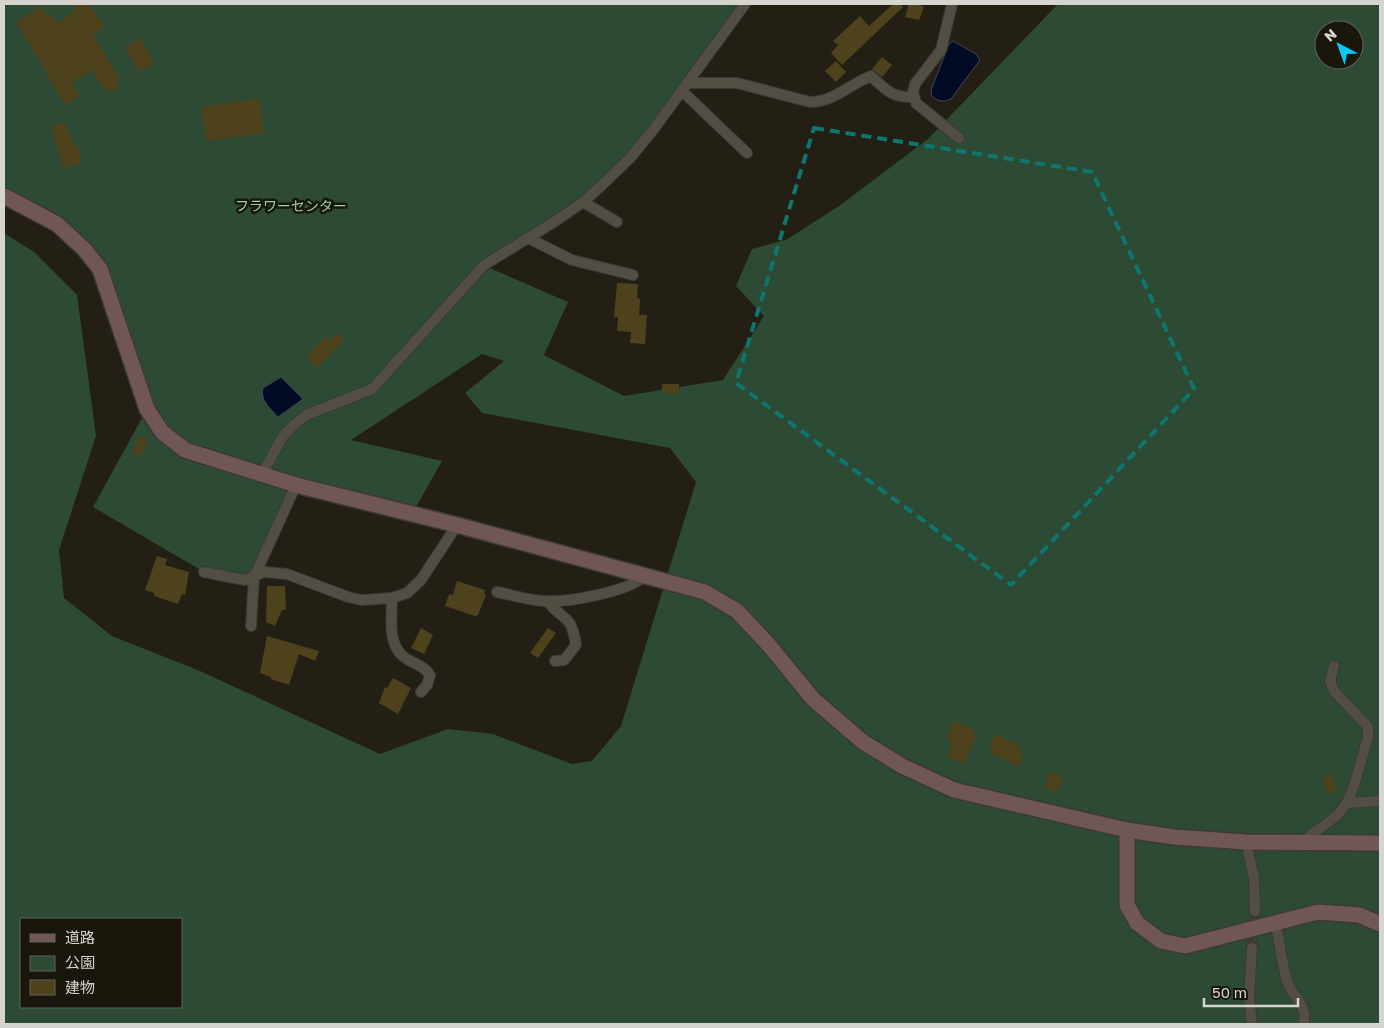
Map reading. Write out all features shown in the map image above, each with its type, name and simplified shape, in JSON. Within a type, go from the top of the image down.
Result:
[{"type":"street","points":[[261,476],[282,436],[294,425],[306,415],[372,390],[480,270],[584,202],[630,158],[685,87],[745,4]]},
{"type":"street","points":[[952,4],[941,50],[915,84],[914,97],[916,103],[959,138]]},
{"type":"street","points":[[685,87],[737,83],[810,102],[818,102],[831,99],[871,76],[892,95],[901,98],[914,97]]},
{"type":"street","points":[[685,87],[747,153]]},
{"type":"street","points":[[4,196],[58,224],[85,250],[100,269],[147,409],[162,432],[186,450],[296,486],[457,525],[705,592],[737,611],[768,644],[813,699],[863,742],[902,766],[954,790],[1127,830],[1174,837],[1246,842],[1380,843]]},
{"type":"street","points":[[584,202],[617,222]]},
{"type":"street","points":[[528,238],[572,260],[633,275]]},
{"type":"street","points":[[250,626],[254,577],[296,486]]},
{"type":"street","points":[[204,572],[245,580],[264,572],[287,574],[361,600],[392,598],[407,592],[421,580],[457,525]]},
{"type":"street","points":[[497,592],[559,602],[627,587],[640,581],[644,576]]},
{"type":"street","points":[[392,598],[395,648],[404,657],[427,670],[430,675],[427,685],[421,692]]},
{"type":"street","points":[[547,601],[567,618],[573,629],[576,646],[564,660],[555,661]]},
{"type":"street","points":[[1304,841],[1314,830],[1340,812],[1347,803],[1368,738],[1368,727],[1334,690],[1330,681],[1334,666]]},
{"type":"street","points":[[1347,803],[1380,801]]},
{"type":"street","points":[[1127,830],[1127,905],[1137,923],[1161,941],[1185,946],[1318,912],[1359,915],[1380,924]]},
{"type":"street","points":[[1246,842],[1254,878],[1255,911]]},
{"type":"street","points":[[1276,924],[1289,986],[1298,996],[1304,1009],[1303,1024]]},
{"type":"street","points":[[1252,948],[1249,997],[1252,1024]]},
{"type":"highlighted area","points":[[814,128],[1092,172],[1194,389],[1011,585],[736,383]]},
{"type":"green space","name":"フラワーセンター","points":[[4,4],[745,4],[707,56],[602,185],[485,266],[568,302],[544,355],[624,396],[723,380],[764,316],[736,286],[752,249],[786,240],[839,206],[928,139],[1058,4],[1380,4],[1380,1024],[4,1024],[4,233],[34,252],[77,295],[96,436],[59,550],[64,598],[112,636],[200,671],[380,754],[448,729],[493,734],[572,764],[592,761],[621,726],[696,482],[670,448],[482,413],[465,393],[504,361],[482,354],[351,440],[442,461],[412,514],[296,486],[254,577],[204,572],[93,507],[147,409],[85,250],[4,196]]},
{"type":"water","points":[[953,41],[976,54],[980,60],[951,99],[941,101],[932,96],[931,90],[949,44]]},
{"type":"water","points":[[281,377],[303,399],[278,417],[266,404],[262,393],[263,388]]},
{"type":"building","points":[[74,4],[89,4],[104,27],[93,34],[120,80],[117,82],[119,87],[110,93],[107,88],[104,90],[92,70],[72,82],[80,96],[65,105],[16,22],[42,6],[48,16],[51,14],[57,23],[74,12]]},
{"type":"building","points":[[893,4],[900,4],[903,7],[842,65],[831,53],[838,45],[833,41],[860,16],[869,26]]},
{"type":"building","points":[[909,4],[922,4],[921,6],[924,7],[919,20],[905,17]]},
{"type":"building","points":[[141,38],[154,64],[138,72],[125,47]]},
{"type":"building","points":[[882,57],[892,65],[882,77],[872,69]]},
{"type":"building","points":[[836,61],[846,72],[836,82],[825,71]]},
{"type":"building","points":[[259,98],[264,133],[206,141],[201,107]]},
{"type":"building","points":[[65,122],[74,145],[77,145],[82,163],[63,168],[51,126]]},
{"type":"building","points":[[617,283],[638,284],[637,298],[640,299],[639,315],[647,315],[645,344],[630,343],[631,332],[617,331],[618,317],[614,317]]},
{"type":"building","points":[[337,333],[344,340],[317,368],[306,357],[326,336],[330,340]]},
{"type":"building","points":[[662,384],[679,384],[679,394],[662,393]]},
{"type":"building","points":[[139,437],[144,437],[148,441],[141,456],[136,457],[132,453]]},
{"type":"building","points":[[157,556],[167,559],[165,565],[189,572],[185,595],[182,594],[178,604],[154,596],[154,593],[145,590]]},
{"type":"building","points":[[457,581],[485,590],[484,594],[486,595],[478,615],[475,616],[445,606],[449,594],[453,595]]},
{"type":"building","points":[[267,586],[285,586],[286,610],[282,610],[275,626],[266,622]]},
{"type":"building","points":[[421,628],[433,635],[424,654],[411,648]]},
{"type":"building","points":[[548,628],[556,633],[538,658],[530,653]]},
{"type":"building","points":[[267,636],[319,651],[315,661],[299,654],[289,685],[271,679],[271,677],[260,673]]},
{"type":"building","points":[[393,678],[411,688],[398,714],[379,703],[385,687],[387,688]]},
{"type":"building","points":[[954,721],[975,730],[973,734],[976,736],[964,764],[947,757],[952,743],[947,740],[948,734]]},
{"type":"building","points":[[995,734],[1020,746],[1018,750],[1023,757],[1019,767],[991,753],[993,748],[989,747]]},
{"type":"building","points":[[1050,771],[1063,777],[1057,792],[1044,787]]},
{"type":"building","points":[[1332,775],[1337,792],[1327,794],[1322,778]]},
{"type":"tunnel","points":[[1252,948],[1255,911]]}]
